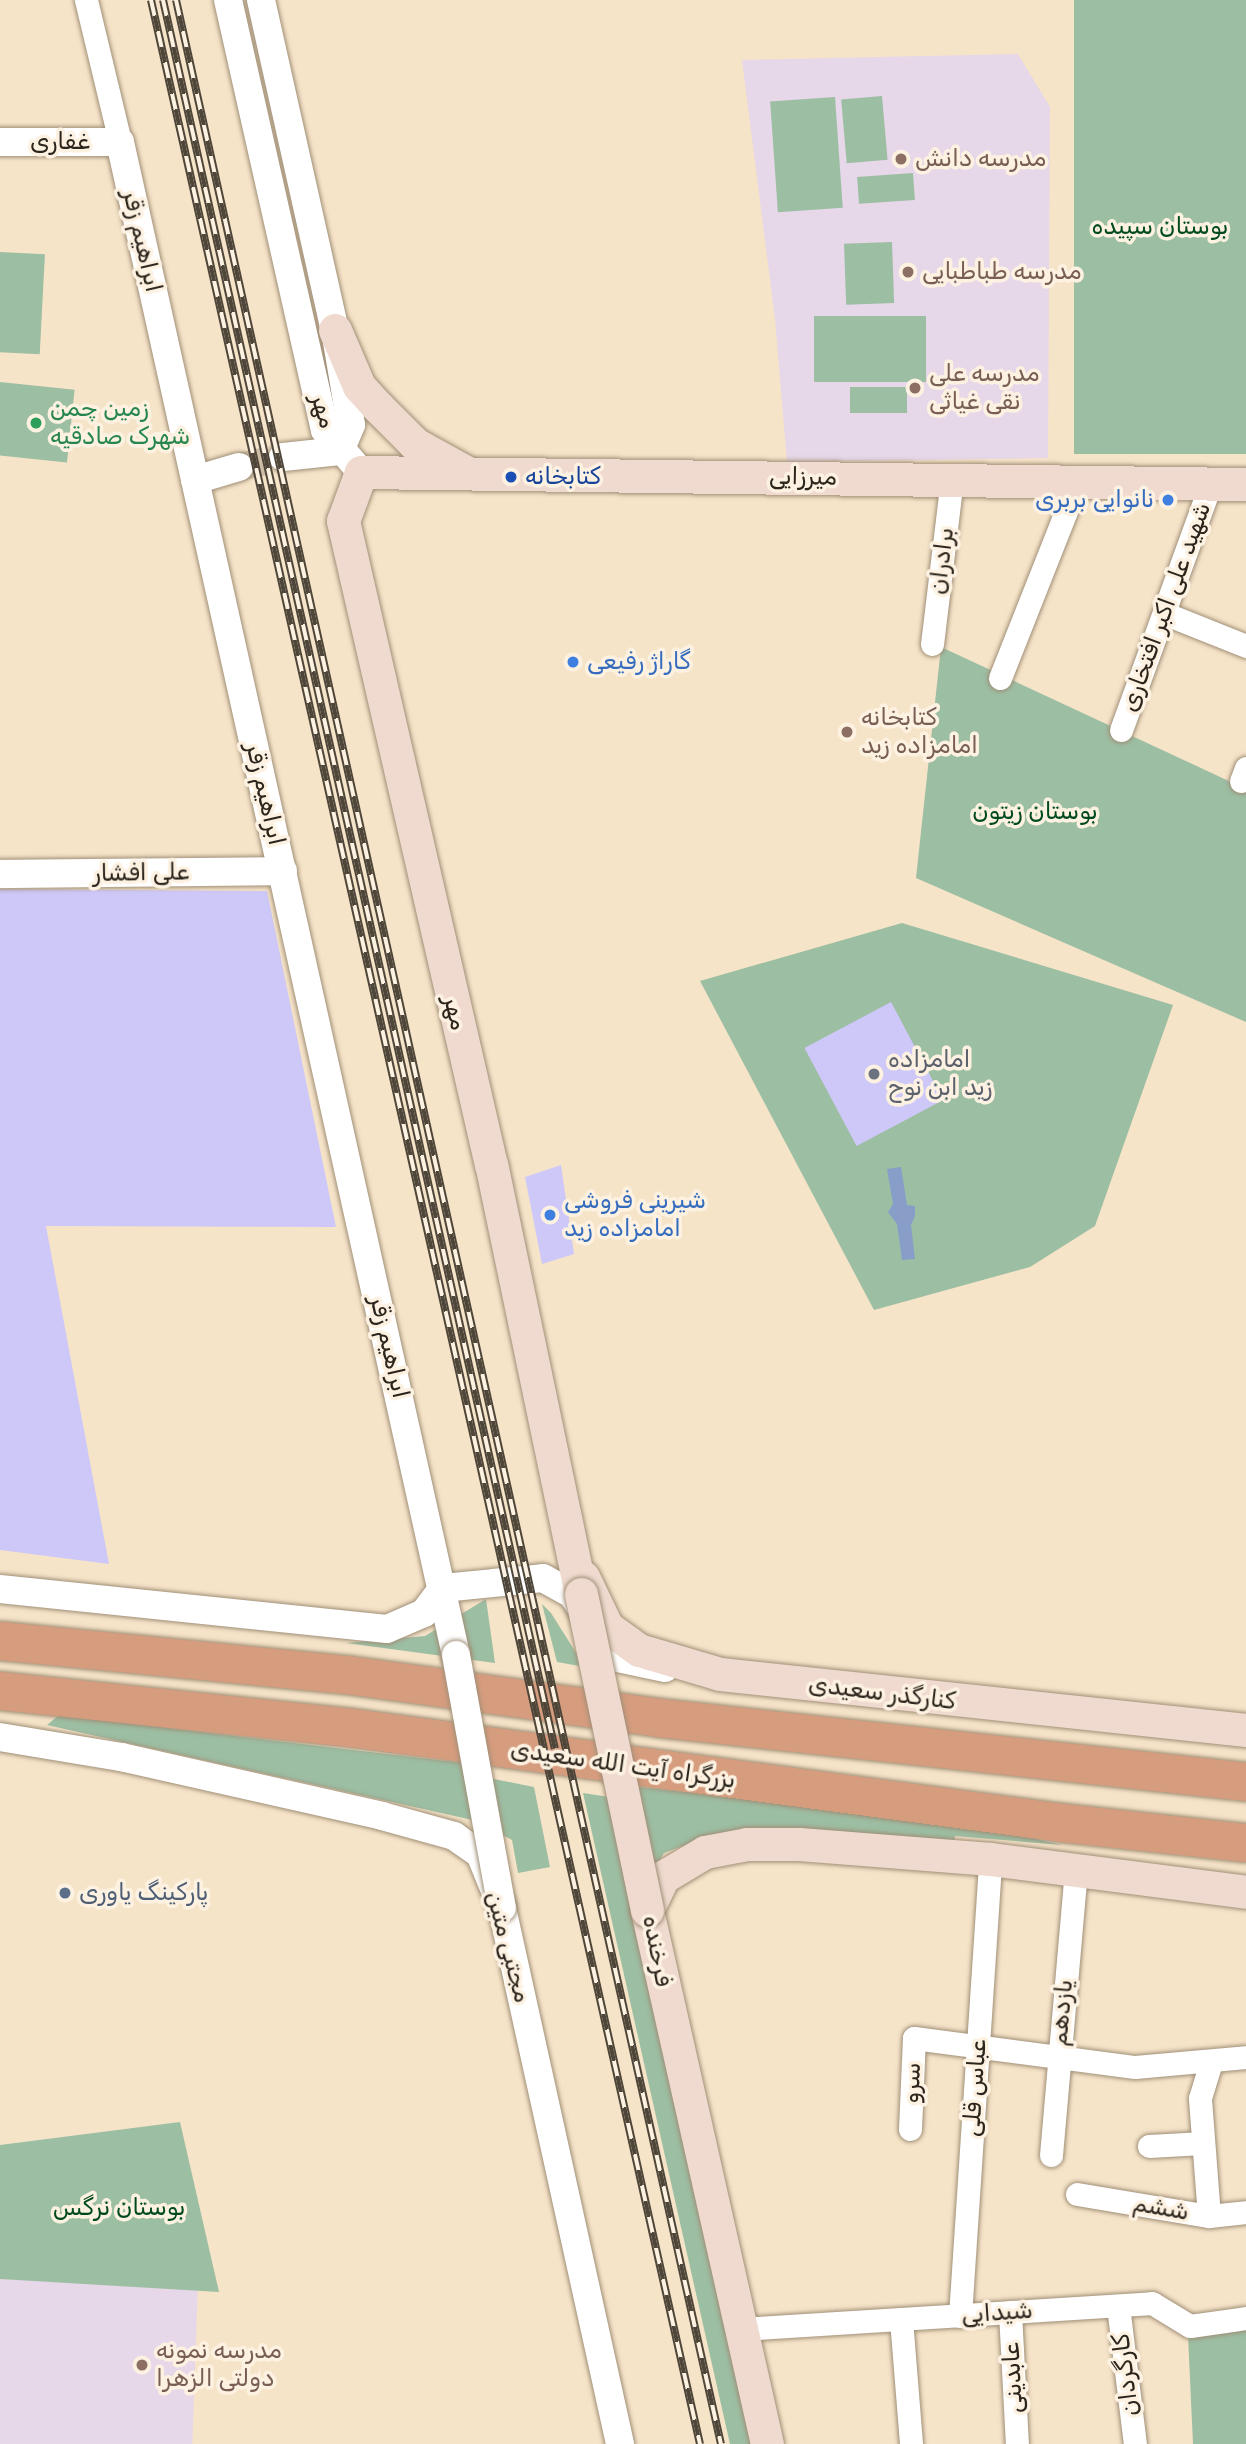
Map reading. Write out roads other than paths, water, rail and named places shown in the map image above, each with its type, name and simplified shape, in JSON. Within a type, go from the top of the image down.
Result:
[{"type":"highway","points":[[0,1641],[347,1675],[659,1718],[1246,1782]]},
{"type":"highway","name":"بزرگراه آیت الله سعیدی","points":[[0,1691],[352,1728],[1062,1823],[1246,1843]]},
{"type":"main road","points":[[335,330],[359,386],[378,407],[415,444],[469,473]]},
{"type":"main road","name":"میرزایی","points":[[350,462],[469,473],[1246,484]]},
{"type":"main road","name":"مهر","points":[[350,462],[343,521],[491,1165],[573,1557]]},
{"type":"main road","points":[[573,1557],[647,1910]]},
{"type":"main road","name":"کنارگذر سعیدی","points":[[573,1557],[607,1628],[639,1650],[678,1664],[720,1674],[972,1704],[1246,1730]]},
{"type":"main road","name":"فرخنده","points":[[767,2444],[647,1910],[663,1877],[681,1863],[747,1844],[990,1859],[1246,1892]]},
{"type":"street","name":"ابراهیم زقر","points":[[86,0],[443,1588],[502,1908]]},
{"type":"street","name":"مهر","points":[[228,0],[325,430],[350,462]]},
{"type":"street","name":"مهر","points":[[261,0],[335,330],[351,425],[350,462]]},
{"type":"street","name":"غفاری","points":[[0,142],[120,142]]},
{"type":"street","points":[[283,457],[350,462]]},
{"type":"street","points":[[195,480],[239,467]]},
{"type":"street","name":"برادران","points":[[932,644],[952,478]]},
{"type":"street","points":[[1000,678],[1078,481]]},
{"type":"street","name":"شهید علی اکبر افتخاری","points":[[1121,730],[1166,614],[1211,483]]},
{"type":"street","points":[[1166,614],[1246,646]]},
{"type":"street","name":"علی افشار","points":[[0,874],[283,871]]},
{"type":"street","points":[[0,1589],[362,1629],[403,1626],[424,1613],[443,1588],[543,1578],[558,1582],[613,1657],[660,1670],[678,1664]]},
{"type":"street","name":"مجتبی متین","points":[[0,1737],[121,1757],[436,1829],[480,1854],[502,1908],[620,2444]]},
{"type":"street","name":"عباس قلی","points":[[960,2316],[990,1859]]},
{"type":"street","name":"یازدهم","points":[[1051,2155],[1076,1871]]},
{"type":"street","name":"سرو","points":[[910,2129],[914,2038],[978,2045]]},
{"type":"street","points":[[978,2045],[1058,2059],[1135,2067],[1211,2063],[1246,2057]]},
{"type":"street","points":[[1209,2216],[1200,2098],[1211,2063]]},
{"type":"street","points":[[1149,2146],[1203,2143]]},
{"type":"street","name":"ششم","points":[[1077,2194],[1209,2216],[1246,2212]]},
{"type":"street","name":"شیدایی","points":[[741,2329],[1152,2303],[1190,2326],[1246,2318]]},
{"type":"street","name":"کارگردان","points":[[1118,2305],[1135,2444]]},
{"type":"street","name":"عابدینی","points":[[1010,2312],[1017,2444]]},
{"type":"street","points":[[901,2319],[911,2444]]},
{"type":"water","points":[[901,1167],[907,1205],[915,1206],[911,1225],[915,1259],[902,1260],[897,1224],[888,1212],[893,1204],[887,1169]]},
{"type":"tunnel","points":[[239,467],[283,457]]},
{"type":"railway","points":[[151,0],[700,2444]]},
{"type":"railway","points":[[163,0],[555,1749]]},
{"type":"railway","points":[[176,0],[721,2444]]},
{"type":"place","name":"مدرسه دانش","points":[[901,159]]},
{"type":"place","name":"مدرسه طباطبایی","points":[[908,272]]},
{"type":"place","name":"مدرسه علی نقی غیاثی","points":[[915,388]]},
{"type":"place","name":"زمین چمن شهرک صادقیه","points":[[36,423]]},
{"type":"place","name":"کتابخانه","points":[[511,477]]},
{"type":"place","name":"نانوایی بربری","points":[[1168,500]]},
{"type":"place","name":"گاراژ رفیعی","points":[[573,662]]},
{"type":"place","name":"کتابخانه امامزاده زید","points":[[847,732]]},
{"type":"place","name":"امامزاده زید ابن نوح","points":[[874,1074]]},
{"type":"place","name":"شیرینی فروشی امامزاده زید","points":[[550,1215]]},
{"type":"place","name":"پارکینگ یاوری","points":[[65,1893]]},
{"type":"place","name":"مدرسه نمونه دولتی الزهرا","points":[[142,2365]]},
{"type":"park label","name":"بوستان سپیده","points":[[1160,227]]},
{"type":"park label","name":"بوستان زیتون","points":[[1035,812]]},
{"type":"park label","name":"بوستان نرگس","points":[[119,2208]]}]
